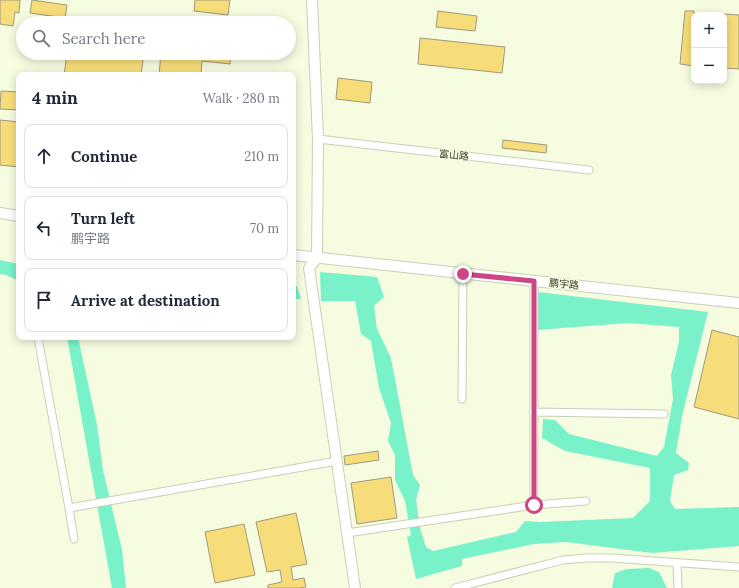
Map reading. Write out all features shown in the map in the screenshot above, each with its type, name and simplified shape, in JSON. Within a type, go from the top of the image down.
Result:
[{"type":"street","points":[[312,0],[318,139],[317,258],[309,268],[354,588]]},
{"type":"street","name":"富山路","points":[[318,139],[589,170]]},
{"type":"street","points":[[0,213],[16,216]]},
{"type":"street","name":"鹏宇路","points":[[296,255],[739,303]]},
{"type":"street","points":[[462,398],[463,274]]},
{"type":"street","points":[[534,281],[534,505]]},
{"type":"street","points":[[38,340],[74,539]]},
{"type":"street","points":[[533,412],[664,414]]},
{"type":"street","points":[[69,508],[337,462]]},
{"type":"street","points":[[347,533],[534,505],[586,501]]},
{"type":"street","points":[[455,588],[563,560],[587,558],[612,558],[739,567]]},
{"type":"street","points":[[677,563],[678,588]]},
{"type":"shaded area","points":[[0,260],[16,263],[16,280],[0,274]]},
{"type":"shaded area","points":[[320,272],[377,277],[384,297],[374,306],[377,329],[391,358],[413,475],[420,485],[416,500],[420,528],[426,547],[433,551],[516,532],[525,521],[540,522],[633,518],[650,501],[650,468],[565,451],[542,438],[543,419],[555,420],[569,434],[657,456],[664,447],[673,399],[671,375],[679,342],[679,327],[628,323],[537,330],[538,292],[708,312],[682,416],[676,453],[689,463],[688,470],[674,475],[670,501],[675,509],[739,507],[739,546],[652,553],[566,542],[534,544],[462,559],[462,566],[416,579],[407,537],[411,535],[405,501],[395,480],[395,455],[388,441],[391,423],[379,388],[371,341],[361,334],[355,301],[321,301]]},
{"type":"shaded area","points":[[297,286],[301,299],[296,299]]},
{"type":"shaded area","points":[[68,340],[79,340],[97,425],[103,470],[122,550],[126,588],[112,588]]},
{"type":"shaded area","points":[[649,568],[659,572],[667,588],[612,588],[615,573],[627,569]]},
{"type":"building","points":[[0,0],[20,0],[19,13],[15,12],[13,26],[0,24]]},
{"type":"building","points":[[32,0],[67,5],[65,16],[51,16],[30,13]]},
{"type":"building","points":[[195,0],[230,0],[228,15],[194,11]]},
{"type":"building","points":[[438,11],[477,16],[475,31],[436,27]]},
{"type":"building","points":[[685,11],[694,11],[691,12],[691,66],[680,64]]},
{"type":"building","points":[[727,14],[739,15],[739,69],[727,68]]},
{"type":"building","points":[[420,38],[505,47],[502,73],[418,64]]},
{"type":"building","points":[[66,60],[143,60],[141,72],[64,72]]},
{"type":"building","points":[[160,60],[230,60],[230,64],[202,61],[201,72],[159,72]]},
{"type":"building","points":[[338,78],[372,82],[370,103],[336,99]]},
{"type":"building","points":[[1,91],[16,92],[16,110],[0,109]]},
{"type":"building","points":[[0,120],[16,122],[16,167],[0,165]]},
{"type":"building","points":[[503,140],[547,145],[546,153],[502,148]]},
{"type":"building","points":[[712,330],[739,337],[739,419],[694,407]]},
{"type":"building","points":[[378,451],[379,460],[345,465],[344,456]]},
{"type":"building","points":[[391,477],[397,518],[357,524],[351,483]]},
{"type":"building","points":[[296,513],[307,564],[291,567],[293,580],[304,578],[306,587],[268,588],[268,585],[282,582],[280,570],[267,572],[256,522]]},
{"type":"building","points":[[244,524],[255,575],[215,583],[205,532]]},
{"type":"route","points":[[463,274],[534,281],[534,505]]}]
